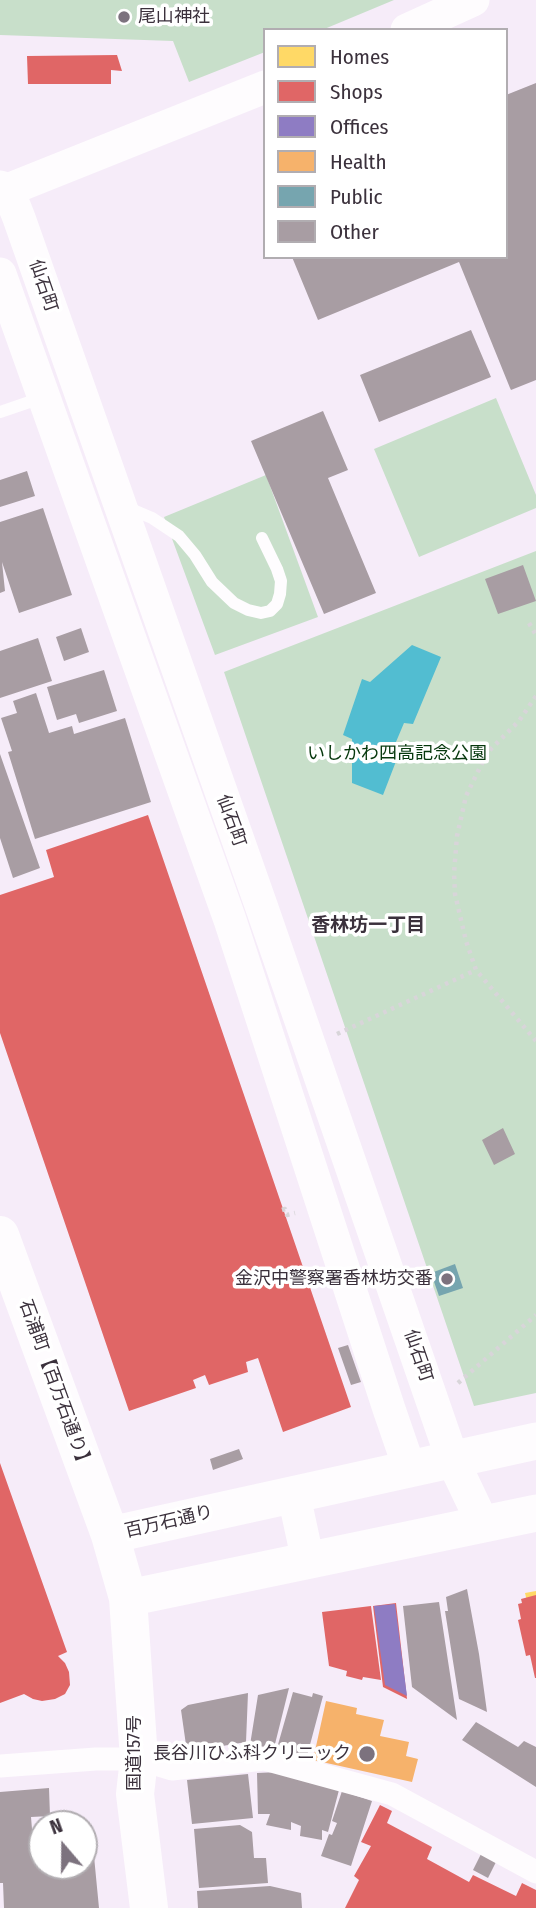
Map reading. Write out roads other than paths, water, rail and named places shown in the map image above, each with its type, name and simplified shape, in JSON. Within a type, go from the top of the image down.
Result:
[{"type":"highway","name":"石浦町【百万石通り】","points":[[0,1235],[7,1277],[110,1535]]},
{"type":"highway","name":"百万石通り","points":[[110,1535],[128,1598]]},
{"type":"highway","name":"国道157号","points":[[128,1598],[139,1759],[135,1794],[149,1908]]},
{"type":"main road","name":"百万石通り","points":[[110,1535],[536,1441]]},
{"type":"main road","points":[[128,1598],[536,1513]]},
{"type":"street","points":[[411,28],[472,0]]},
{"type":"street","points":[[3,190],[263,88]]},
{"type":"street","name":"仙石町","points":[[3,190],[119,505],[262,908],[453,1461],[483,1524]]},
{"type":"street","name":"仙石町","points":[[0,274],[230,920],[410,1470]]},
{"type":"street","points":[[111,586],[143,574]]},
{"type":"street","points":[[230,920],[262,908]]},
{"type":"street","points":[[294,1496],[308,1561]]},
{"type":"street","points":[[0,1766],[96,1759],[139,1759],[172,1769],[264,1759],[392,1794],[536,1872]]},
{"type":"lane","points":[[0,412],[44,397]]},
{"type":"lane","points":[[119,505],[152,517],[179,536],[212,582],[234,603],[261,613],[270,611],[277,604],[281,581],[262,538]]},
{"type":"water","points":[[412,645],[441,657],[413,724],[404,723],[393,749],[400,751],[383,795],[352,783],[352,739],[343,735],[362,679],[370,682]]},
{"type":"place","name":"尾山神社","points":[[124,17]]},
{"type":"place","name":"金沢中警察署香林坊交番","points":[[447,1279]]},
{"type":"place","name":"長谷川ひふ科クリニック","points":[[367,1754]]},
{"type":"district","name":"香林坊一丁目","points":[[368,926]]},
{"type":"park label","name":"いしかわ四高記念公園","points":[[397,754]]}]
